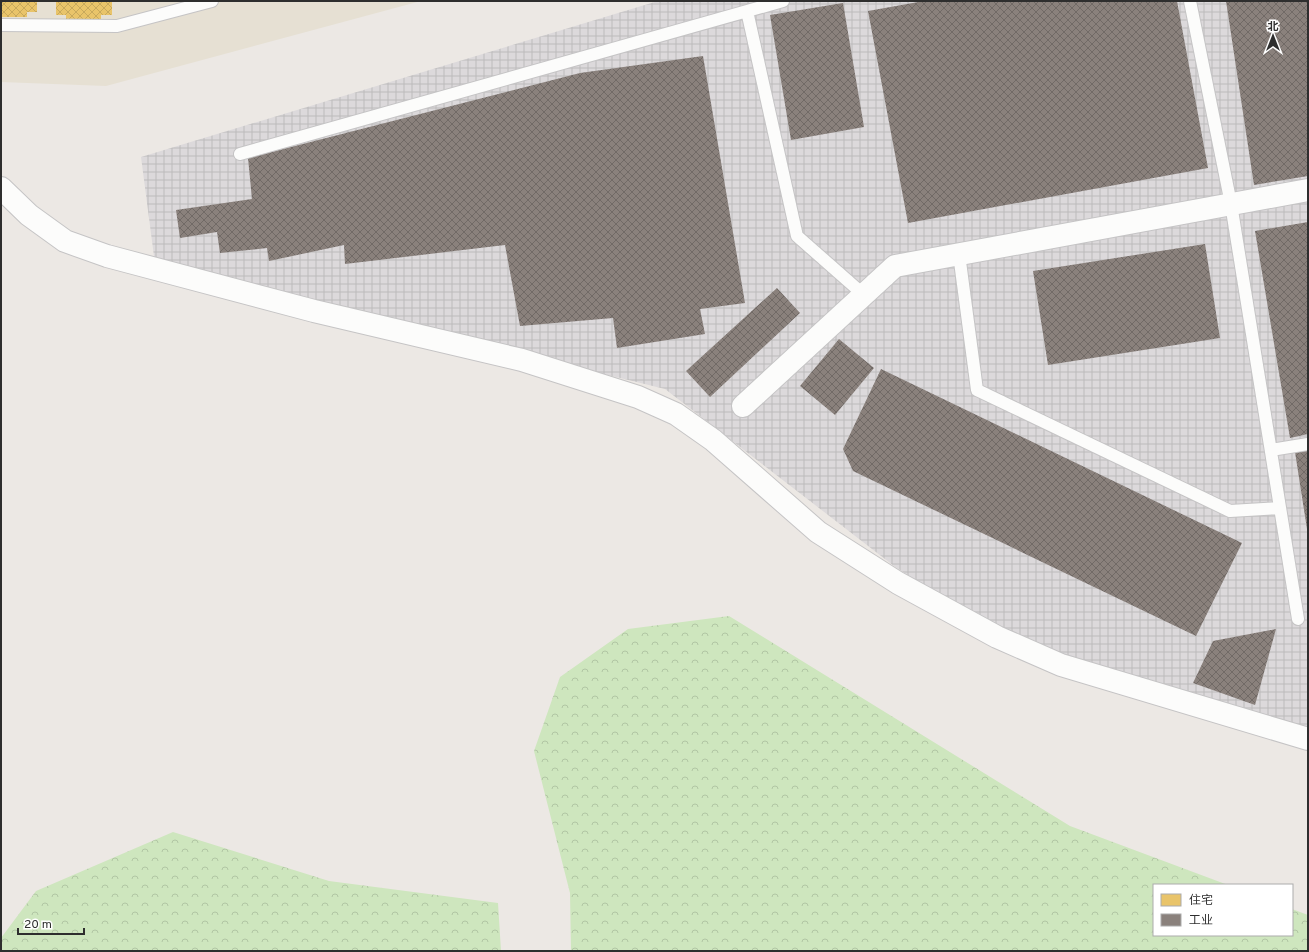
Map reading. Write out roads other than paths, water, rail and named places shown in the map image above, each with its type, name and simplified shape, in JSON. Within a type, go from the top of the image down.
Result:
[{"type":"street","points":[[1,188],[29,215],[65,241],[107,256],[314,311],[522,360],[638,397],[676,414],[713,440],[818,532],[898,583],[997,637],[1061,665],[1308,739]]},
{"type":"street","points":[[744,406],[895,266],[1308,190]]},
{"type":"lane","points":[[1,25],[117,26],[212,1]]},
{"type":"lane","points":[[240,154],[783,1]]},
{"type":"lane","points":[[1190,1],[1231,204],[1298,619]]},
{"type":"lane","points":[[748,11],[797,236],[864,295]]},
{"type":"lane","points":[[959,254],[977,390],[1230,511],[1280,508]]},
{"type":"lane","points":[[1271,450],[1308,444]]}]
